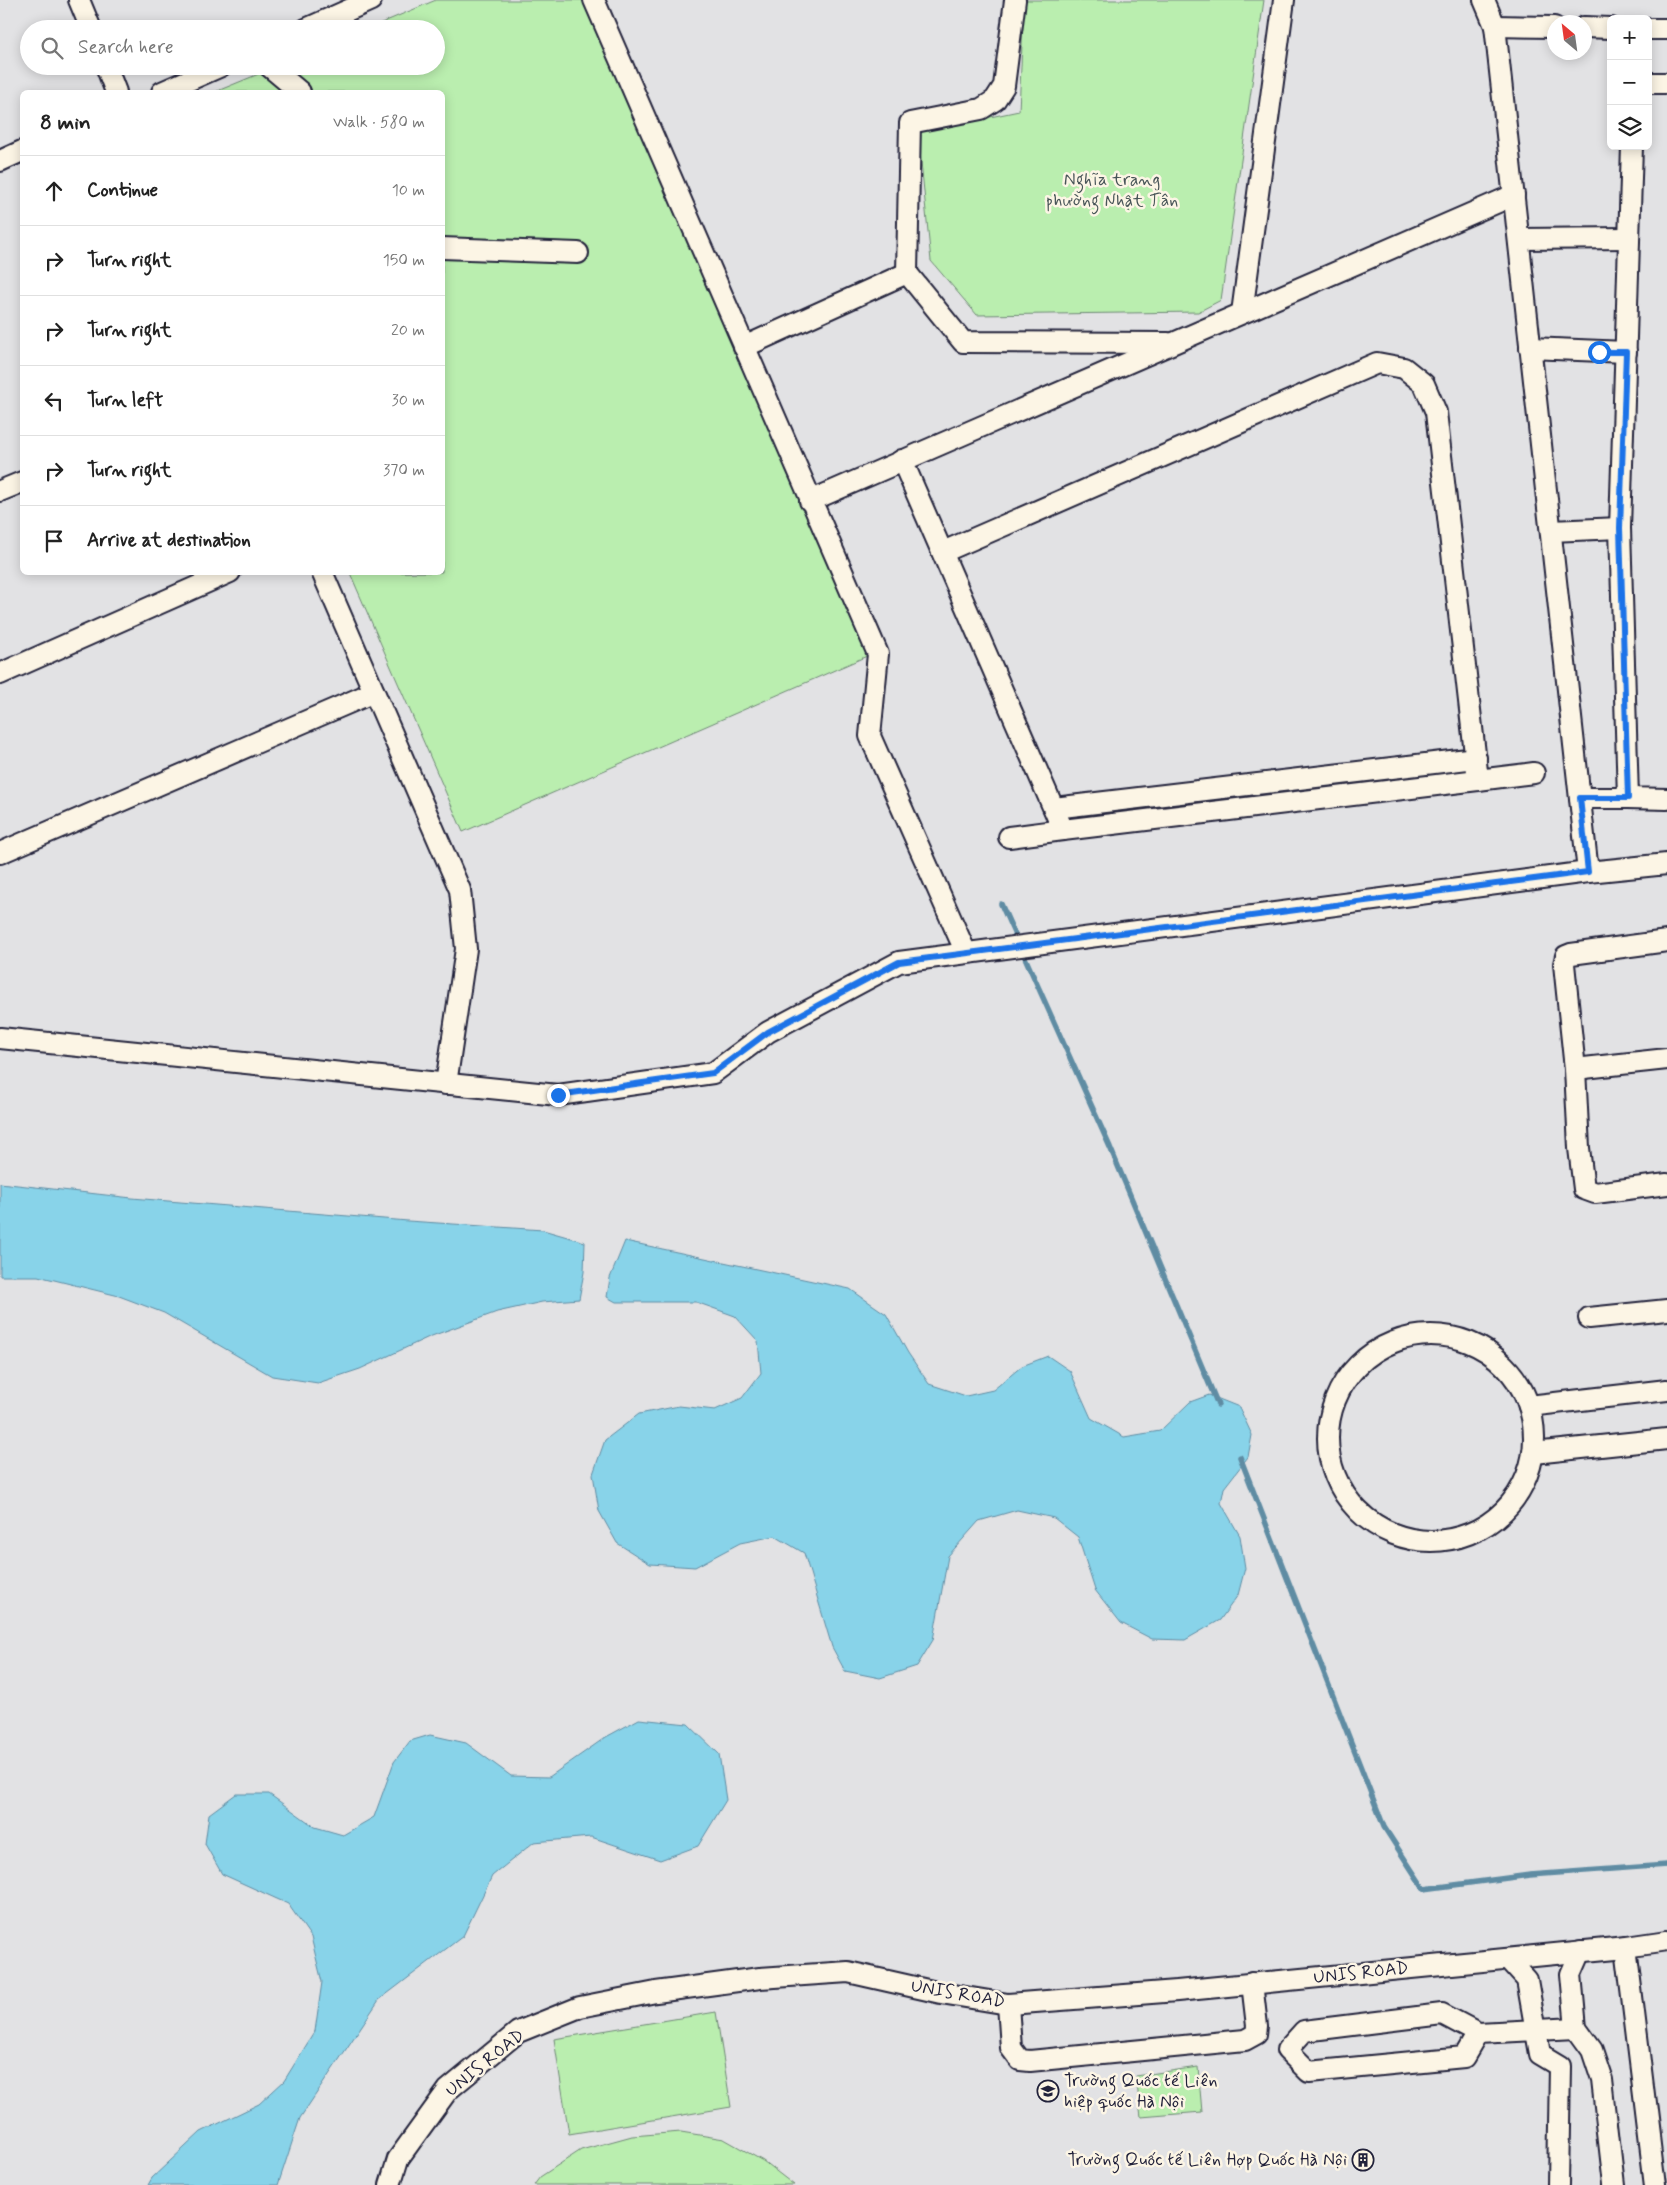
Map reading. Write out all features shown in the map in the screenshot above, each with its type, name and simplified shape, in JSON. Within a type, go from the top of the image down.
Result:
[{"type":"street","points":[[79,0],[87,20]]},
{"type":"street","points":[[326,20],[371,0]]},
{"type":"street","points":[[594,0],[878,654],[870,736],[966,953]]},
{"type":"street","points":[[1015,0],[1004,86],[995,100],[981,109],[910,123],[906,273],[963,342],[1176,342]]},
{"type":"street","points":[[1242,314],[1284,0]]},
{"type":"street","points":[[1484,0],[1495,26],[1588,872]]},
{"type":"street","points":[[1495,26],[1547,27]]},
{"type":"street","points":[[1592,27],[1607,28]]},
{"type":"street","points":[[1652,29],[1667,29]]},
{"type":"street","points":[[109,75],[115,90]]},
{"type":"street","points":[[167,90],[201,75]]},
{"type":"street","points":[[280,75],[298,90]]},
{"type":"street","points":[[1652,83],[1667,83]]},
{"type":"street","points":[[1628,798],[1620,528],[1632,150]]},
{"type":"street","points":[[810,501],[1514,195]]},
{"type":"street","points":[[1519,239],[1629,238]]},
{"type":"street","points":[[445,248],[578,254]]},
{"type":"street","points":[[744,348],[906,273]]},
{"type":"street","points":[[1530,348],[1626,352]]},
{"type":"street","points":[[944,552],[1377,363],[1404,368],[1424,384],[1436,412],[1478,780]]},
{"type":"street","points":[[902,460],[944,552],[1063,830]]},
{"type":"street","points":[[0,491],[20,483]]},
{"type":"street","points":[[1550,531],[1620,528]]},
{"type":"street","points":[[0,674],[223,575]]},
{"type":"street","points":[[323,575],[460,890],[466,949],[446,1084]]},
{"type":"street","points":[[0,853],[374,692]]},
{"type":"street","points":[[1054,808],[1476,758]]},
{"type":"street","points":[[1009,837],[1534,773]]},
{"type":"street","points":[[1258,784],[1260,806]]},
{"type":"street","points":[[1580,798],[1667,799]]},
{"type":"street","points":[[0,1038],[558,1095],[713,1073],[768,1032],[899,962],[1588,872],[1667,864]]},
{"type":"street","points":[[1667,941],[1581,952],[1566,956],[1564,964],[1576,1068],[1579,1148],[1584,1189],[1589,1193],[1595,1194],[1667,1184]]},
{"type":"street","points":[[1576,1068],[1667,1059]]},
{"type":"street","points":[[1589,1318],[1667,1310]]},
{"type":"street","points":[[1442,1334],[1476,1344],[1505,1364],[1526,1393],[1529,1406],[1535,1427],[1534,1460],[1521,1490],[1500,1516],[1473,1534],[1441,1542],[1408,1540],[1377,1527],[1352,1506],[1335,1478],[1327,1444],[1331,1409],[1347,1377],[1373,1352],[1406,1337],[1442,1334]]},
{"type":"street","points":[[1529,1406],[1667,1390]]},
{"type":"street","points":[[1534,1453],[1667,1439]]},
{"type":"street","name":"UNIS ROAD","points":[[390,2185],[398,2158],[448,2090],[518,2032],[580,2007],[656,1992],[760,1978],[848,1972],[941,1993],[1008,2004],[1252,1984],[1581,1952],[1667,1941]]},
{"type":"street","points":[[1626,1947],[1655,2185]]},
{"type":"street","points":[[1581,1952],[1571,1974],[1576,2028],[1592,2050],[1602,2080],[1614,2185]]},
{"type":"street","points":[[1508,1959],[1527,1980],[1540,2054],[1560,2066],[1558,2185]]},
{"type":"street","points":[[1008,2004],[1014,2055],[1020,2060],[1030,2061],[1245,2040],[1256,2034],[1252,1984]]},
{"type":"street","points":[[1478,2032],[1464,2057],[1309,2072],[1287,2050],[1304,2032],[1442,2014],[1478,2032],[1576,2028]]},
{"type":"green space","points":[[436,0],[589,0],[867,656],[463,832],[351,575],[445,575],[445,90],[220,90],[256,75],[445,75],[445,20],[388,20]]},
{"type":"green space","name":"Nghĩa trang phường Nhật Tân","points":[[1024,0],[1264,0],[1221,300],[1198,312],[977,315],[931,261],[918,132],[1019,111]]},
{"type":"green space","points":[[716,2012],[731,2107],[569,2134],[554,2039]]},
{"type":"green space","points":[[1198,2067],[1202,2112],[1141,2117],[1136,2076]]},
{"type":"green space","points":[[681,2132],[724,2139],[763,2161],[794,2185],[534,2185],[540,2177],[581,2150],[632,2136]]},
{"type":"water","points":[[0,1183],[132,1198],[408,1221],[543,1230],[585,1242],[584,1272],[579,1299],[542,1302],[497,1312],[429,1337],[360,1369],[318,1383],[272,1376],[164,1313],[119,1296],[38,1276],[0,1276]]},
{"type":"water","points":[[625,1241],[850,1289],[886,1314],[908,1353],[929,1384],[966,1396],[993,1390],[1022,1366],[1048,1356],[1070,1371],[1091,1418],[1124,1437],[1160,1431],[1190,1402],[1209,1395],[1239,1407],[1252,1435],[1248,1457],[1224,1488],[1221,1503],[1240,1536],[1245,1568],[1238,1595],[1220,1620],[1185,1640],[1152,1639],[1121,1623],[1095,1590],[1078,1537],[1054,1518],[1017,1510],[979,1521],[948,1556],[933,1640],[917,1666],[880,1678],[845,1671],[832,1647],[804,1553],[775,1536],[740,1543],[695,1567],[650,1564],[617,1543],[599,1511],[593,1474],[605,1440],[639,1414],[679,1406],[715,1410],[742,1398],[761,1373],[758,1341],[735,1316],[696,1302],[616,1302],[607,1297],[610,1278]]},
{"type":"water","points":[[639,1719],[688,1724],[719,1754],[726,1800],[698,1846],[660,1860],[591,1837],[534,1842],[492,1876],[463,1936],[379,2000],[300,2118],[278,2185],[148,2185],[152,2178],[201,2132],[259,2104],[284,2081],[315,2031],[322,1982],[311,1937],[288,1904],[222,1874],[205,1844],[209,1814],[236,1794],[269,1794],[315,1827],[343,1835],[374,1817],[394,1762],[410,1741],[430,1735],[466,1743],[511,1776],[549,1777],[606,1737]]},
{"type":"waterway","points":[[1001,904],[1110,1147],[1218,1405]]},
{"type":"waterway","points":[[1240,1457],[1384,1827],[1424,1889],[1530,1875],[1667,1865]]},
{"type":"place","name":"Trường Quốc tế Liên hiệp quốc Hà Nội","points":[[1048,2091]]},
{"type":"place","name":"Trường Quốc tế Liên Hợp Quốc Hà Nội","points":[[1363,2160]]},
{"type":"route","points":[[558,1095],[713,1073],[768,1032],[899,962],[1588,872],[1580,798],[1628,798],[1620,528],[1626,352],[1599,352]]}]
